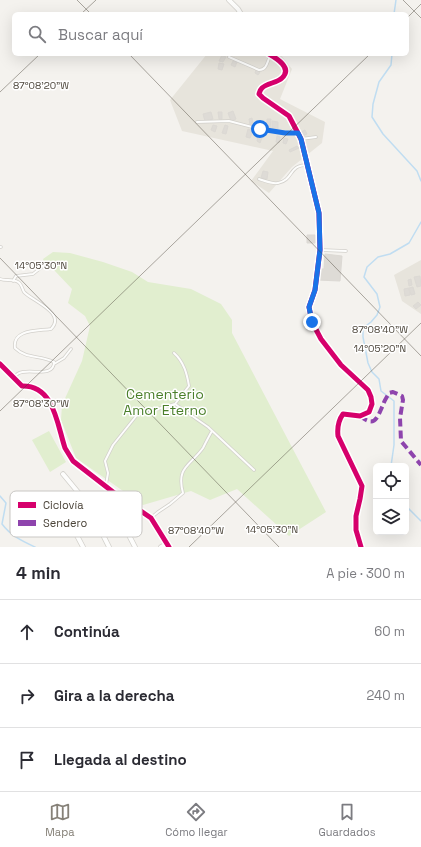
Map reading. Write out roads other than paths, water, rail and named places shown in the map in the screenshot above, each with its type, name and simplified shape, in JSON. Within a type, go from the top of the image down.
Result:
[{"type":"street","points":[[229,0],[240,12]]},
{"type":"street","points":[[273,56],[283,63],[285,67],[285,74],[282,78],[263,87],[259,94],[289,116],[298,133],[308,165],[319,213],[320,250],[315,290],[309,307],[312,322],[321,339],[341,365],[368,390],[371,397],[372,404],[369,412],[360,416],[343,414],[337,428],[338,436],[362,486],[356,516],[356,530],[361,547]]},
{"type":"street","points":[[0,364],[22,386],[31,386],[44,394],[50,400],[68,456],[112,491]]},
{"type":"street","points":[[64,474],[77,491]]},
{"type":"street","points":[[142,512],[151,518],[168,545],[161,547]]},
{"type":"street","points":[[78,537],[83,547]]},
{"type":"street","points":[[104,537],[109,547]]},
{"type":"street","points":[[130,537],[135,547]]},
{"type":"lane","points":[[229,57],[259,70],[263,70],[266,68],[269,56]]},
{"type":"lane","points":[[197,122],[229,121],[260,129],[285,133],[298,133]]},
{"type":"lane","points":[[301,139],[316,137]]},
{"type":"lane","points":[[259,179],[272,183],[279,183],[285,180],[296,166],[308,165]]},
{"type":"lane","points":[[320,250],[346,251]]},
{"type":"lane","points":[[13,281],[16,276],[33,274],[43,266]]},
{"type":"lane","points":[[0,279],[17,281],[22,285],[24,292],[53,314],[55,318],[51,329],[21,333],[16,340],[15,348],[22,354],[42,357],[54,362],[54,364]]},
{"type":"lane","points":[[14,379],[16,374],[20,372],[30,373],[51,369],[54,364],[64,358],[71,349]]},
{"type":"lane","points":[[105,486],[108,473],[105,461],[113,445],[137,415],[175,404],[189,386],[186,372],[178,356],[174,353]]},
{"type":"lane","points":[[175,404],[212,431],[254,470]]},
{"type":"lane","points":[[151,518],[183,493],[180,480],[181,473],[203,448],[212,431]]},
{"type":"waterway","points":[[394,12],[396,0]]},
{"type":"waterway","points":[[392,56],[391,65],[379,82],[373,104],[372,117],[383,134],[417,171],[421,181]]},
{"type":"waterway","points":[[391,463],[394,445],[394,401],[381,391],[379,379],[372,372],[368,363],[363,337],[363,328],[377,315],[380,307],[377,294],[364,277],[367,267],[378,257],[390,254],[409,243],[421,222]]},
{"type":"waterway","points":[[0,496],[6,503],[2,524],[10,532]]},
{"type":"waterway","points":[[409,509],[421,521]]},
{"type":"waterway","points":[[16,537],[35,547]]},
{"type":"park label","name":"Cementerio Amor Eterno","points":[[165,402]]}]
